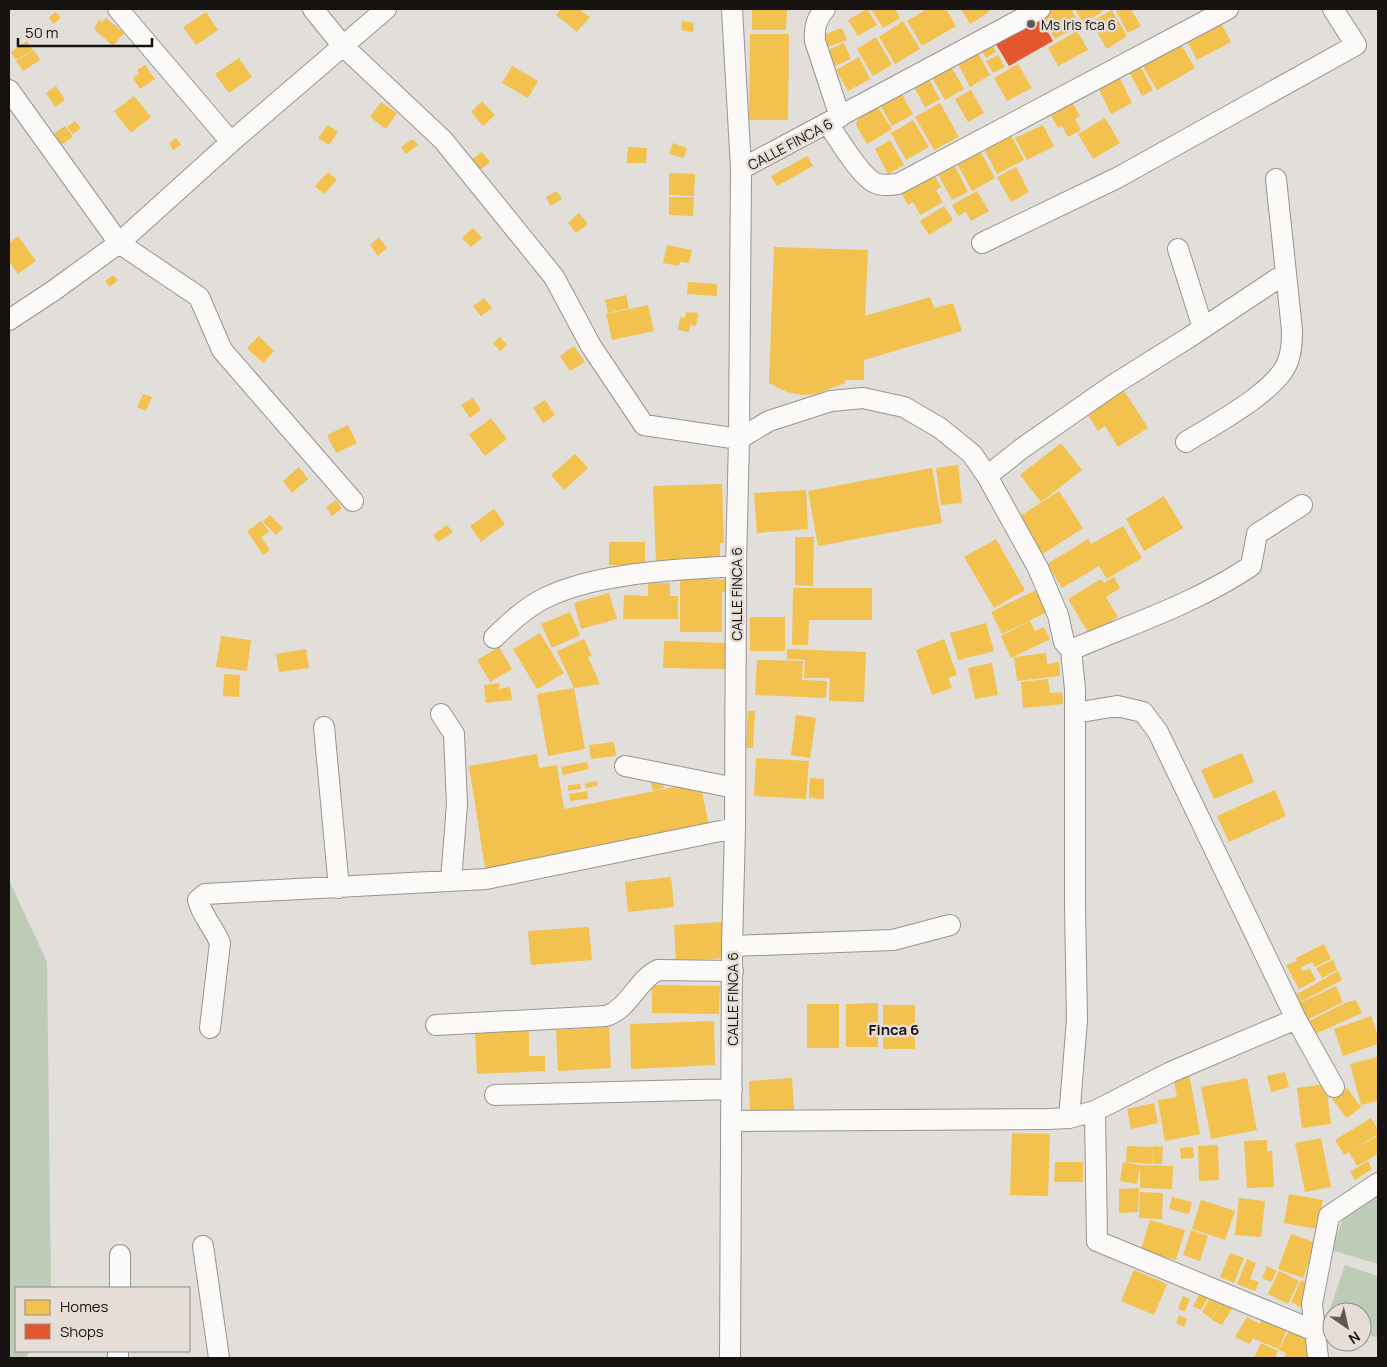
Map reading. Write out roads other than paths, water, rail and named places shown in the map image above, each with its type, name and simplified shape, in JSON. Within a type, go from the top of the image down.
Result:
[{"type":"street","points":[[118,9],[231,142]]},
{"type":"street","points":[[313,9],[342,45],[443,140],[554,277],[591,346],[644,425],[739,439],[769,421],[831,401],[863,398],[904,407],[940,428],[972,454],[987,476],[1038,568],[1058,615],[1064,642],[1071,650],[1075,689],[1077,1020],[1069,1118]]},
{"type":"street","points":[[9,320],[119,243],[231,142],[386,9]]},
{"type":"street","points":[[732,9],[735,94],[741,169]]},
{"type":"street","points":[[825,9],[818,17],[814,30],[834,120],[864,175],[874,183],[886,186],[898,184],[1228,9]]},
{"type":"street","name":"CALLE FINCA 6","points":[[730,1358],[732,946],[735,828],[741,169],[1040,9]]},
{"type":"street","points":[[982,243],[1117,178],[1356,45],[1334,9]]},
{"type":"street","points":[[9,90],[119,243],[199,297],[222,350],[352,501]]},
{"type":"street","points":[[1186,442],[1268,389],[1281,374],[1288,362],[1292,330],[1276,179]]},
{"type":"street","points":[[1178,249],[1203,328]]},
{"type":"street","points":[[987,476],[1021,449],[1113,385],[1286,273]]},
{"type":"street","points":[[1071,650],[1202,596],[1229,581],[1251,566],[1257,534],[1302,505]]},
{"type":"street","points":[[494,638],[517,615],[545,598],[584,583],[651,572],[736,566]]},
{"type":"street","points":[[1075,713],[1117,706],[1143,712],[1158,732],[1296,1019],[1334,1087]]},
{"type":"street","points":[[441,714],[454,734],[457,804],[450,881]]},
{"type":"street","points":[[324,727],[339,888]]},
{"type":"street","points":[[625,766],[735,788]]},
{"type":"street","points":[[210,1028],[220,943],[214,930],[200,910],[198,900],[205,894],[486,879],[735,828]]},
{"type":"street","points":[[732,946],[892,940],[950,925]]},
{"type":"street","points":[[436,1025],[606,1016],[616,1013],[649,974],[658,970],[733,971]]},
{"type":"street","points":[[731,1121],[1069,1118],[1095,1112],[1171,1072],[1296,1019]]},
{"type":"street","points":[[495,1095],[732,1089]]},
{"type":"street","points":[[1095,1112],[1096,1241],[1315,1331]]},
{"type":"street","points":[[1318,1358],[1312,1304],[1329,1216],[1378,1183]]},
{"type":"street","points":[[203,1246],[219,1358]]},
{"type":"street","points":[[120,1255],[120,1287]]},
{"type":"place","name":"Ms Iris fca 6","points":[[1031,24]]},
{"type":"district","name":"Finca 6","points":[[894,1029]]}]
